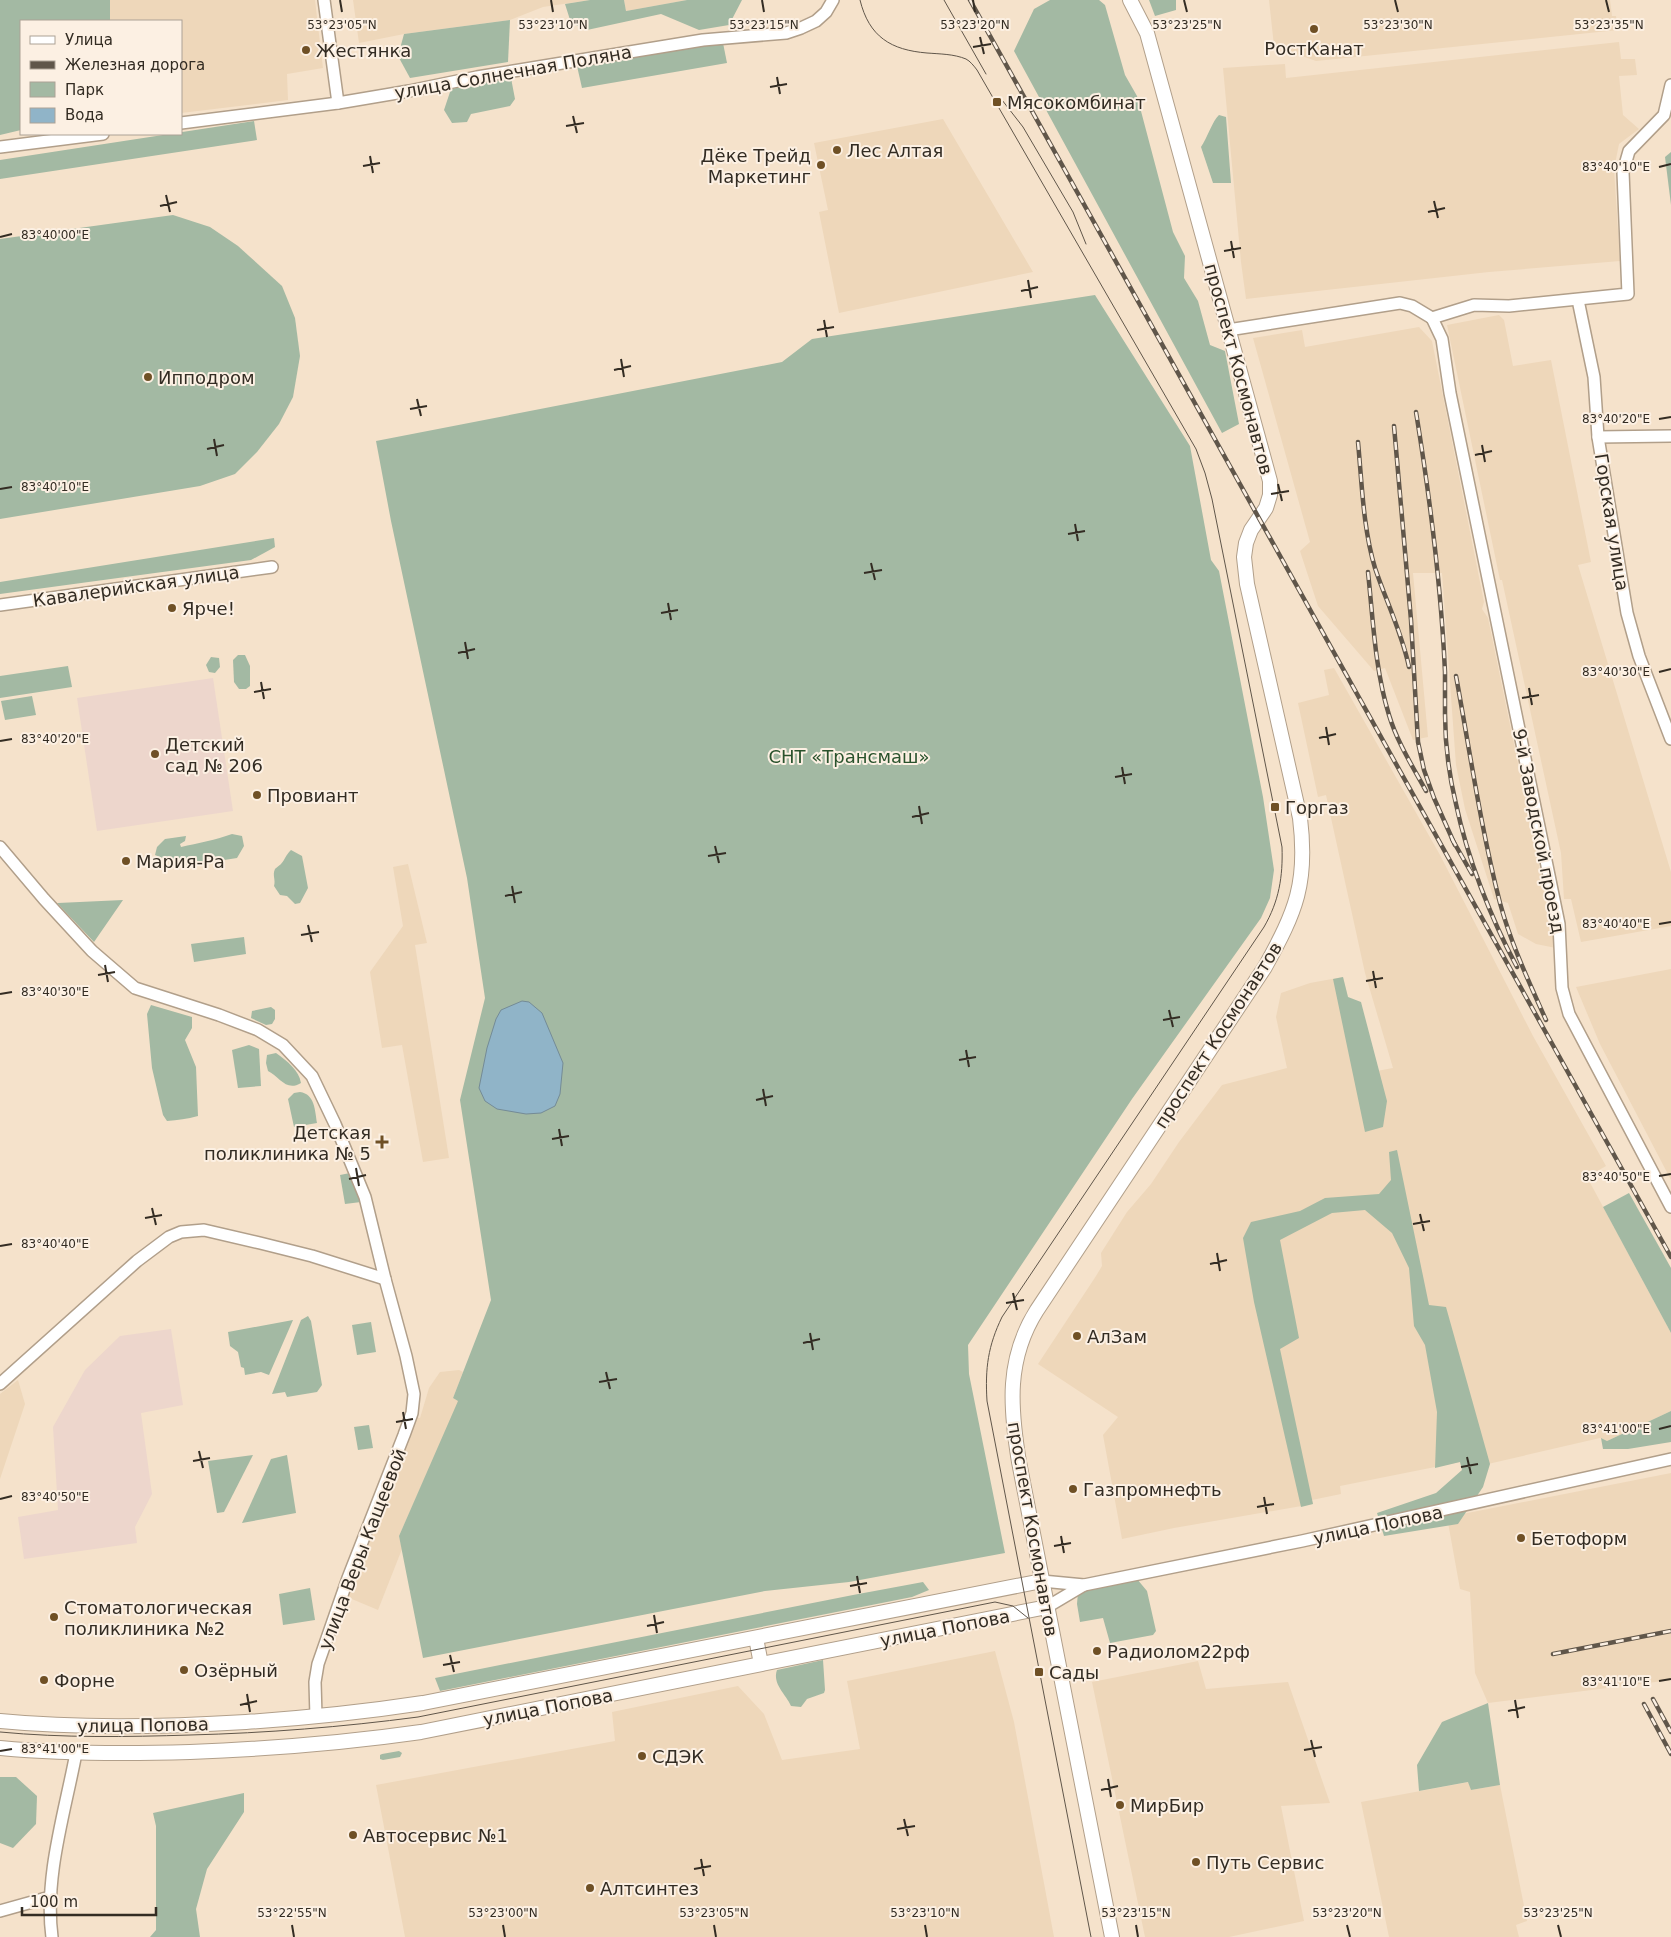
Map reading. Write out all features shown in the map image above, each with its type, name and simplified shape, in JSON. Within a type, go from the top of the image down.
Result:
[{"type":"main road","name":"проспект Космонавтов","points":[[1112,1937],[1018,1462],[1012,1414],[1017,1355],[1030,1321],[1265,967],[1288,922],[1302,882],[1303,843],[1300,818],[1247,584],[1244,557],[1251,530],[1266,508],[1270,495],[1270,481],[1147,33],[1130,0]]},
{"type":"main road","name":"улица Попова","points":[[0,1721],[68,1726],[129,1727],[213,1724],[316,1717],[423,1703],[1042,1581]]},
{"type":"main road","name":"улица Попова","points":[[0,1748],[76,1753],[144,1753],[238,1750],[365,1740],[421,1732],[1047,1607]]},
{"type":"main road","points":[[756,1638],[761,1664]]},
{"type":"street","points":[[324,0],[338,103]]},
{"type":"street","name":"улица Солнечная Поляна","points":[[182,124],[338,103],[477,77],[703,40],[786,32],[802,28],[816,21],[826,12],[833,0]]},
{"type":"street","points":[[1228,330],[1400,303],[1412,306],[1432,318],[1474,306],[1509,306],[1628,294],[1622,172],[1630,151],[1664,115],[1671,84]]},
{"type":"street","points":[[0,147],[96,135]]},
{"type":"street","name":"Горская улица","points":[[1578,300],[1594,377],[1598,437],[1627,613],[1640,656],[1671,739]]},
{"type":"street","name":"9-й Заводской проезд","points":[[1432,318],[1442,339],[1450,393],[1559,924],[1562,988],[1569,1014],[1671,1207]]},
{"type":"street","points":[[1598,437],[1671,436]]},
{"type":"street","name":"Кавалерийская улица","points":[[0,605],[272,567]]},
{"type":"street","name":"улица Веры Кащеевой","points":[[0,847],[92,951],[135,988],[219,1015],[258,1030],[283,1045],[312,1076],[335,1124],[365,1197],[414,1394],[412,1412],[348,1578],[318,1664],[315,1682],[316,1717]]},
{"type":"street","points":[[0,1384],[137,1261],[169,1237],[182,1232],[204,1230],[312,1256],[385,1279]]},
{"type":"street","name":"улица Попова","points":[[1042,1581],[1084,1585],[1302,1541],[1671,1459]]},
{"type":"street","name":"улица Попова","points":[[1047,1607],[1084,1585]]},
{"type":"street","points":[[52,1937],[50,1897],[53,1871],[76,1753]]},
{"type":"street","points":[[0,1911],[50,1897]]},
{"type":"shaded area","points":[[110,0],[315,0],[323,68],[287,74],[288,100],[182,113],[182,20],[110,20]]},
{"type":"shaded area","points":[[353,0],[590,0],[543,7],[510,20],[404,34],[359,43]]},
{"type":"shaded area","points":[[624,0],[687,0],[626,11]]},
{"type":"shaded area","points":[[1269,0],[1610,0],[1612,16],[1616,16],[1618,30],[1316,61],[1274,46]]},
{"type":"shaded area","points":[[1619,42],[1621,59],[1635,59],[1637,75],[1619,76],[1623,115],[1639,129],[1619,144],[1614,169],[1620,261],[1489,272],[1246,299],[1223,68],[1285,64],[1286,78]]},
{"type":"shaded area","points":[[943,119],[1033,272],[839,313],[819,212],[828,210],[814,143]]},
{"type":"shaded area","points":[[1499,315],[1504,320],[1513,366],[1551,360],[1591,562],[1578,565],[1671,872],[1671,926],[1581,942],[1571,899],[1564,899],[1561,853],[1502,580],[1500,580],[1447,325]]},
{"type":"shaded area","points":[[1419,327],[1432,341],[1484,602],[1482,609],[1488,618],[1556,948],[1536,944],[1518,934],[1508,903],[1494,899],[1465,809],[1456,765],[1442,573],[1413,573],[1428,737],[1413,740],[1385,668],[1374,671],[1318,606],[1300,551],[1310,542],[1253,338],[1302,330],[1305,347]]},
{"type":"shaded area","points":[[1334,668],[1440,855],[1533,1036],[1606,1166],[1587,1177],[1671,1333],[1671,1411],[1607,1441],[1600,1438],[1462,1470],[1460,1462],[1340,1486],[1341,1494],[1312,1500],[1313,1504],[1122,1539],[1103,1435],[1118,1417],[1038,1364],[1102,1266],[1101,1253],[1127,1212],[1151,1184],[1179,1142],[1222,1085],[1287,1068],[1276,1017],[1281,993],[1310,983],[1343,977],[1366,1073],[1393,1068],[1365,973],[1326,795],[1318,797],[1298,703],[1329,695],[1324,670]]},
{"type":"shaded area","name":"Детский сад № 206","points":[[213,678],[233,811],[97,831],[77,698]]},
{"type":"shaded area","points":[[408,864],[427,943],[415,945],[449,1158],[423,1162],[402,1045],[382,1048],[370,972],[403,926],[393,867]]},
{"type":"shaded area","points":[[1671,969],[1671,1180],[1600,1044],[1576,987]]},
{"type":"shaded area","points":[[171,1329],[183,1405],[141,1413],[152,1494],[135,1527],[137,1543],[24,1559],[18,1517],[58,1510],[53,1427],[85,1370],[120,1336]]},
{"type":"shaded area","points":[[459,1370],[463,1372],[453,1398],[459,1401],[399,1536],[402,1549],[378,1610],[347,1597],[416,1417],[420,1418],[429,1388],[440,1372]]},
{"type":"shaded area","points":[[18,1380],[25,1404],[0,1479],[0,1394]]},
{"type":"shaded area","points":[[1671,1473],[1671,1680],[1488,1703],[1475,1673],[1470,1592],[1460,1589],[1447,1517]]},
{"type":"shaded area","points":[[995,1651],[1014,1722],[1054,1937],[405,1937],[376,1785],[615,1741],[612,1712],[738,1686],[764,1714],[782,1760],[860,1749],[847,1681]]},
{"type":"shaded area","points":[[1198,1661],[1206,1689],[1288,1682],[1330,1803],[1281,1806],[1304,1921],[1229,1937],[1145,1937],[1092,1682]]},
{"type":"shaded area","points":[[1469,1782],[1471,1790],[1500,1785],[1527,1921],[1516,1925],[1519,1937],[1389,1937],[1361,1802]]},
{"type":"green space","points":[[0,0],[110,0],[110,20],[20,20],[20,130],[0,135]]},
{"type":"green space","points":[[590,0],[624,0],[626,11],[687,0],[742,0],[729,25],[699,30],[661,14],[587,30],[571,23],[565,4]]},
{"type":"green space","points":[[1050,0],[1099,0],[1105,5],[1125,75],[1137,96],[1173,232],[1185,256],[1184,278],[1198,301],[1210,345],[1225,351],[1239,424],[1222,433],[1014,51],[1034,9]]},
{"type":"green space","points":[[1149,0],[1176,0],[1176,10],[1155,16]]},
{"type":"green space","points":[[510,20],[508,62],[410,78],[398,56],[404,34]]},
{"type":"green space","points":[[723,43],[727,63],[582,88],[577,66]]},
{"type":"green space","points":[[511,78],[515,99],[510,106],[471,114],[467,122],[452,123],[444,110],[451,89]]},
{"type":"green space","points":[[1219,115],[1226,117],[1231,183],[1213,183],[1201,147]]},
{"type":"green space","points":[[254,121],[257,140],[0,179],[0,160],[163,135],[182,135],[182,132]]},
{"type":"green space","points":[[1671,152],[1671,205],[1665,157]]},
{"type":"green space","name":"Ипподром","points":[[173,215],[210,227],[238,246],[282,286],[295,318],[300,356],[293,397],[279,424],[257,452],[235,474],[200,486],[0,519],[0,239]]},
{"type":"green space","name":"СНТ «Трансмаш»","points":[[1095,295],[1190,446],[1211,560],[1219,571],[1263,797],[1274,870],[1270,898],[1261,918],[1132,1099],[968,1345],[969,1374],[1005,1553],[849,1582],[765,1591],[423,1658],[399,1536],[458,1401],[453,1398],[491,1300],[460,1100],[485,998],[467,878],[391,521],[376,441],[782,362],[812,339]]},
{"type":"green space","points":[[274,538],[275,547],[251,560],[0,594],[0,582]]},
{"type":"green space","points":[[238,655],[245,655],[250,666],[250,686],[246,689],[239,689],[234,682],[233,660]]},
{"type":"green space","points":[[211,657],[219,658],[220,667],[215,673],[209,672],[206,665]]},
{"type":"green space","points":[[68,666],[72,687],[0,698],[0,676]]},
{"type":"green space","points":[[32,696],[36,715],[5,720],[1,701]]},
{"type":"green space","points":[[232,834],[242,836],[244,846],[237,858],[174,865],[170,861],[155,855],[157,847],[165,839],[186,836],[185,841],[180,844],[181,847]]},
{"type":"green space","points":[[291,850],[302,856],[308,888],[300,903],[295,904],[287,896],[280,895],[274,886],[275,869]]},
{"type":"green space","points":[[123,900],[94,942],[57,903],[58,903]]},
{"type":"green space","points":[[244,937],[246,954],[194,962],[191,944]]},
{"type":"green space","points":[[1343,977],[1348,997],[1361,1002],[1387,1101],[1383,1127],[1365,1132],[1333,979]]},
{"type":"green space","points":[[151,1005],[192,1017],[192,1028],[185,1040],[196,1067],[198,1116],[167,1121],[163,1115],[152,1068],[147,1014]]},
{"type":"green space","points":[[271,1007],[275,1010],[275,1019],[272,1024],[266,1025],[251,1018],[252,1011]]},
{"type":"green space","points":[[249,1045],[259,1049],[261,1086],[238,1088],[232,1050]]},
{"type":"green space","points":[[276,1053],[295,1070],[301,1083],[291,1086],[287,1085],[268,1071],[267,1055]]},
{"type":"green space","points":[[300,1092],[309,1096],[315,1108],[317,1123],[294,1127],[288,1099],[294,1093]]},
{"type":"green space","points":[[1397,1150],[1429,1305],[1446,1307],[1490,1464],[1483,1487],[1458,1524],[1384,1536],[1377,1513],[1436,1493],[1462,1470],[1460,1462],[1435,1468],[1437,1412],[1425,1345],[1414,1326],[1409,1268],[1392,1233],[1365,1210],[1332,1213],[1280,1240],[1299,1338],[1280,1349],[1313,1504],[1301,1507],[1254,1302],[1243,1238],[1251,1222],[1300,1211],[1325,1198],[1379,1194],[1391,1180],[1389,1152]]},
{"type":"green space","points":[[350,1173],[361,1202],[345,1204],[340,1175]]},
{"type":"green space","points":[[1629,1193],[1671,1268],[1671,1333],[1603,1207]]},
{"type":"green space","points":[[308,1316],[311,1321],[322,1385],[317,1392],[287,1397],[285,1392],[272,1394],[301,1320]]},
{"type":"green space","points":[[293,1320],[269,1375],[261,1372],[245,1375],[238,1352],[230,1346],[228,1332]]},
{"type":"green space","points":[[371,1322],[376,1352],[357,1355],[352,1325]]},
{"type":"green space","points":[[1671,1411],[1671,1442],[1628,1449],[1603,1449],[1601,1438],[1607,1441]]},
{"type":"green space","points":[[369,1425],[373,1448],[358,1450],[354,1427]]},
{"type":"green space","points":[[253,1455],[224,1512],[217,1513],[208,1461]]},
{"type":"green space","points":[[287,1455],[296,1513],[242,1523],[271,1459]]},
{"type":"green space","points":[[1137,1579],[1147,1591],[1156,1631],[1153,1635],[1110,1643],[1103,1618],[1080,1622],[1077,1604],[1078,1592]]},
{"type":"green space","points":[[923,1582],[929,1590],[912,1597],[440,1691],[435,1678],[853,1595]]},
{"type":"green space","points":[[310,1588],[315,1620],[283,1625],[279,1594]]},
{"type":"green space","points":[[823,1660],[824,1693],[807,1699],[801,1707],[791,1706],[776,1680],[777,1670]]},
{"type":"green space","points":[[1488,1703],[1500,1785],[1471,1790],[1468,1782],[1419,1791],[1417,1765],[1442,1722]]},
{"type":"green space","points":[[399,1751],[402,1753],[400,1757],[380,1759],[382,1754]]},
{"type":"green space","points":[[0,1777],[16,1777],[37,1796],[36,1824],[13,1848],[0,1843]]},
{"type":"green space","points":[[244,1793],[244,1812],[207,1869],[196,1909],[200,1937],[150,1937],[156,1930],[156,1826],[153,1813]]},
{"type":"water","points":[[522,1001],[529,1002],[542,1013],[563,1063],[560,1094],[555,1106],[541,1113],[526,1114],[497,1109],[485,1101],[479,1088],[487,1048],[496,1019],[501,1010]]},
{"type":"tram line","points":[[860,0],[869,23],[883,39],[892,45],[914,51],[961,57],[969,61],[977,70],[1196,449],[1212,499],[1282,847],[1282,868],[1277,898],[1264,927],[1002,1317],[993,1338],[988,1358],[987,1401],[1091,1937]]},
{"type":"tram line","points":[[944,0],[986,74]]},
{"type":"tram line","points":[[1002,100],[1023,127],[1073,212],[1086,244]]},
{"type":"tram line","points":[[0,1732],[71,1736],[166,1736],[276,1731],[361,1724],[418,1717],[995,1602],[1013,1606],[1028,1618]]},
{"type":"railway","points":[[970,0],[1671,1257]]},
{"type":"railway","points":[[1416,412],[1438,574],[1445,672],[1446,737],[1451,782],[1473,866],[1498,929],[1517,967]]},
{"type":"railway","points":[[1394,426],[1411,620],[1418,742],[1424,770],[1434,798],[1455,845]]},
{"type":"railway","points":[[1358,442],[1371,553],[1379,580],[1394,617],[1409,667]]},
{"type":"railway","points":[[1368,572],[1375,644],[1384,698],[1396,735],[1426,791]]},
{"type":"railway","points":[[1456,676],[1481,819],[1500,903],[1515,948],[1546,1020]]},
{"type":"railway","points":[[1452,839],[1472,874]]},
{"type":"railway","points":[[1553,1654],[1671,1631]]},
{"type":"railway","points":[[1653,1699],[1671,1732]]},
{"type":"railway","points":[[1644,1704],[1671,1754]]},
{"type":"place","name":"РостКанат","points":[[1314,29]]},
{"type":"place","name":"Жестянка","points":[[306,50]]},
{"type":"place","name":"Мясокомбинат","points":[[997,102]]},
{"type":"place","name":"Лес Алтая","points":[[837,150]]},
{"type":"place","name":"Дёке Трейд Маркетинг","points":[[821,165]]},
{"type":"place","name":"Ипподром","points":[[148,377]]},
{"type":"place","name":"Ярче!","points":[[172,608]]},
{"type":"place","name":"Детский сад № 206","points":[[155,754]]},
{"type":"place","name":"Провиант","points":[[257,795]]},
{"type":"place","name":"Горгаз","points":[[1275,807]]},
{"type":"place","name":"Мария-Ра","points":[[126,861]]},
{"type":"place","name":"Детская поликлиника № 5","points":[[382,1142]]},
{"type":"place","name":"АлЗам","points":[[1077,1336]]},
{"type":"place","name":"Газпромнефть","points":[[1073,1489]]},
{"type":"place","name":"Бетоформ","points":[[1521,1538]]},
{"type":"place","name":"Стоматологическая поликлиника №2","points":[[54,1617]]},
{"type":"place","name":"Радиолом22рф","points":[[1097,1651]]},
{"type":"place","name":"Озёрный","points":[[184,1670]]},
{"type":"place","name":"Сады","points":[[1039,1672]]},
{"type":"place","name":"Форне","points":[[44,1680]]},
{"type":"place","name":"СДЭК","points":[[642,1756]]},
{"type":"place","name":"МирБир","points":[[1120,1805]]},
{"type":"place","name":"Автосервис №1","points":[[353,1835]]},
{"type":"place","name":"Путь Сервис","points":[[1196,1862]]},
{"type":"place","name":"Алтсинтез","points":[[590,1888]]}]
